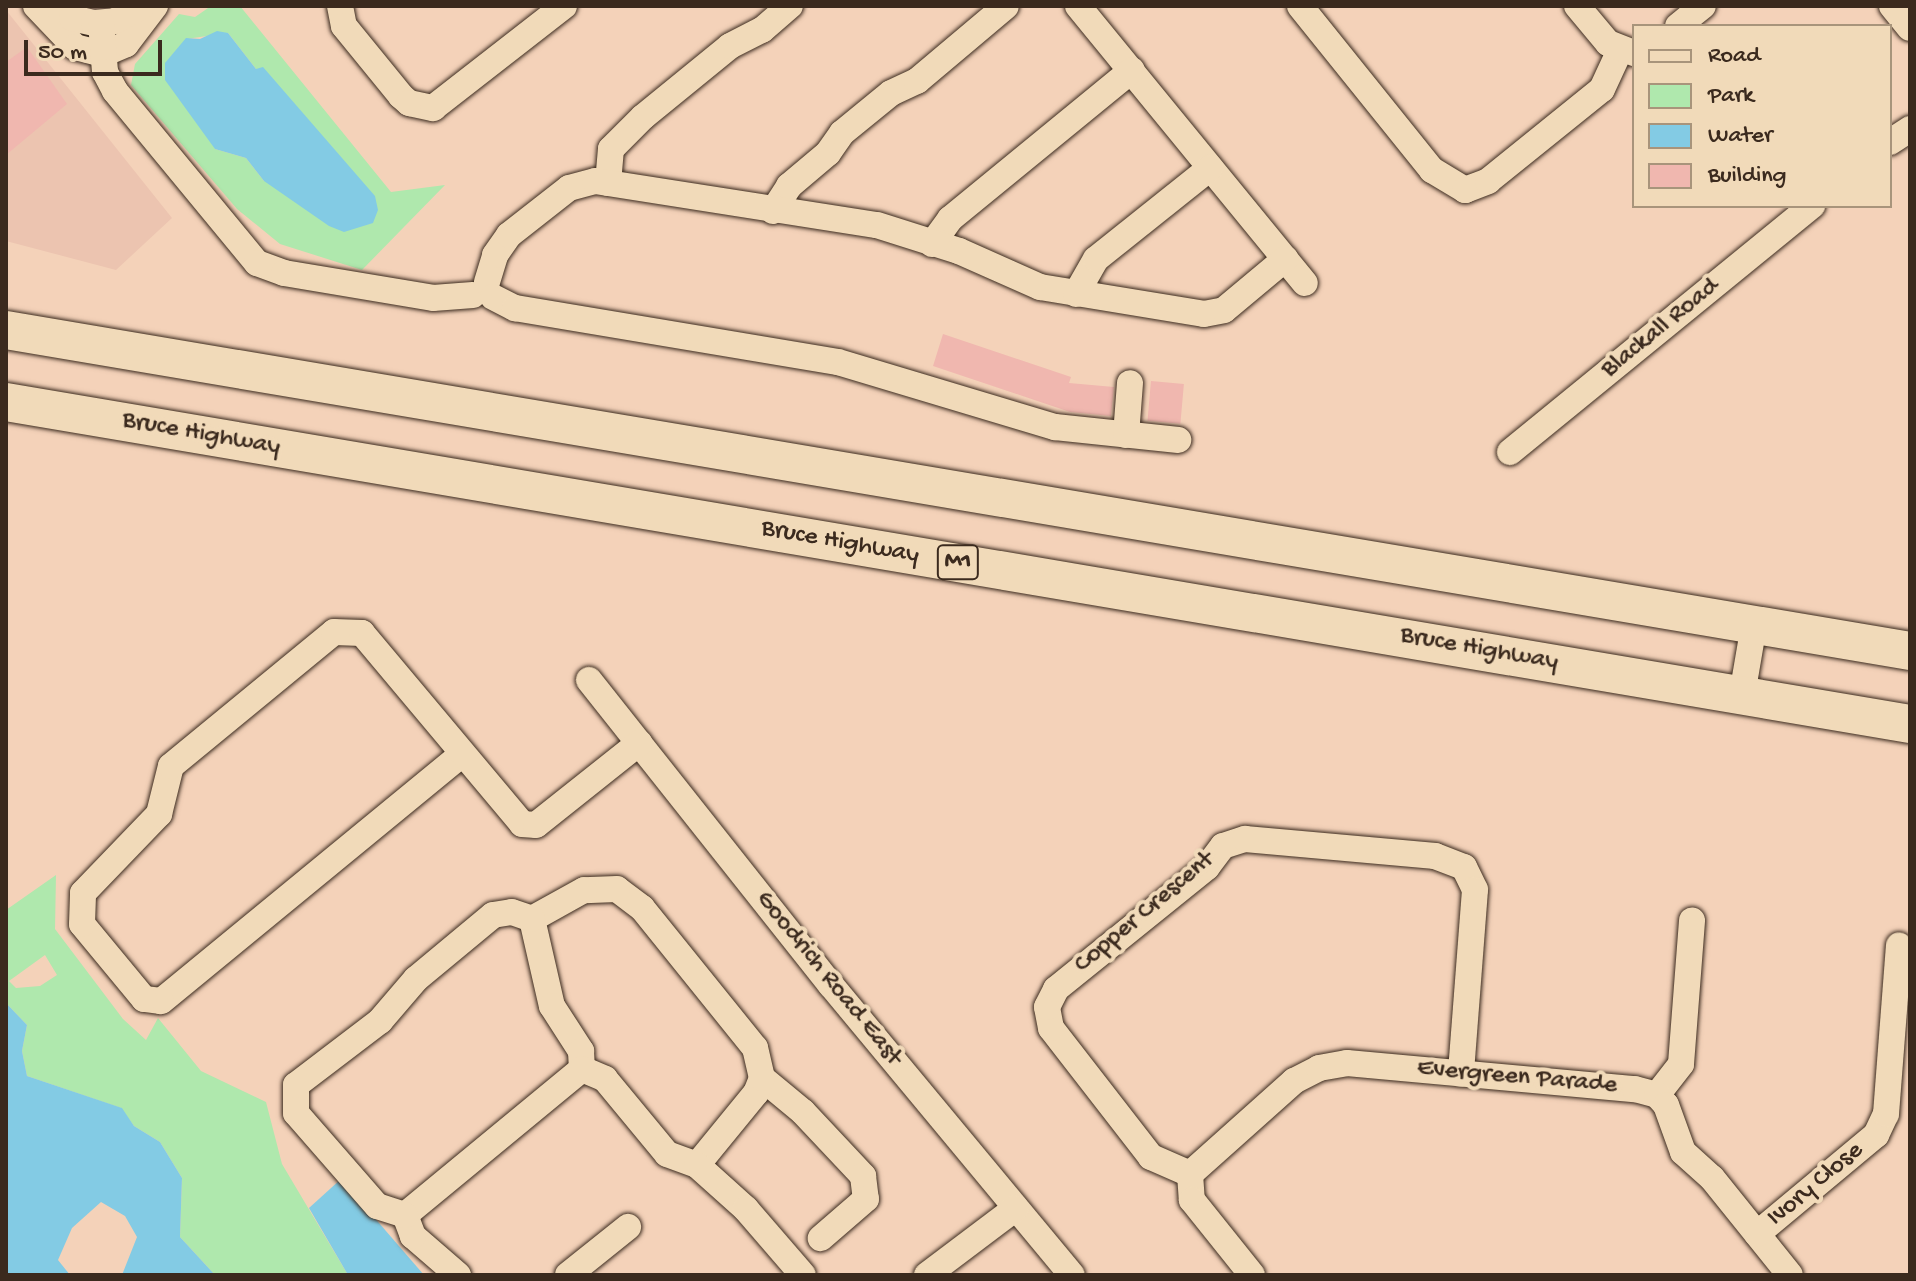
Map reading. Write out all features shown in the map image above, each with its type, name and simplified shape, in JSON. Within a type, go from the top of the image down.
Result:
[{"type":"highway","points":[[6,330],[1910,651]]},
{"type":"highway","name":"Bruce Highway","points":[[6,402],[1910,724]]},
{"type":"street","points":[[36,6],[75,47],[103,54],[126,44],[155,6]]},
{"type":"street","points":[[56,6],[72,18],[101,23],[142,6]]},
{"type":"street","points":[[340,6],[344,26],[401,96],[409,103],[433,108],[564,6]]},
{"type":"street","points":[[608,183],[611,149],[643,117],[730,46],[762,30],[790,6]]},
{"type":"street","points":[[773,211],[789,186],[828,153],[842,133],[891,93],[917,81],[1006,6]]},
{"type":"street","points":[[1078,6],[1305,283]]},
{"type":"street","points":[[1300,6],[1432,170],[1465,190],[1488,181],[1602,89],[1627,52],[1577,6]]},
{"type":"street","points":[[1680,24],[1703,6]]},
{"type":"street","points":[[1892,6],[1910,28]]},
{"type":"street","points":[[101,23],[103,54],[115,91],[257,263],[284,273],[433,298],[484,291],[515,308],[838,362],[1036,423],[1178,440]]},
{"type":"street","points":[[932,244],[950,219],[1132,70]]},
{"type":"street","points":[[1892,141],[1910,129]]},
{"type":"street","points":[[1076,294],[1096,259],[1210,168]]},
{"type":"street","points":[[484,291],[495,255],[509,235],[569,188],[608,183],[877,225],[966,253],[1014,279],[1076,294],[1211,315],[1224,310],[1285,259]]},
{"type":"street","name":"Blackall Road","points":[[1510,452],[1810,208]]},
{"type":"street","points":[[1126,435],[1130,383]]},
{"type":"street","points":[[1742,695],[1754,625]]},
{"type":"street","points":[[461,755],[161,1001],[144,999],[82,924],[83,893],[159,814],[171,766],[334,632],[362,633],[514,819],[529,827],[639,743]]},
{"type":"street","name":"Goodrich Road East","points":[[589,680],[1072,1275]]},
{"type":"street","name":"Copper Crescent","points":[[1190,1174],[1151,1157],[1051,1028],[1047,1007],[1056,989],[1207,867],[1223,846],[1245,839],[1435,856],[1464,867],[1475,890],[1461,1073]]},
{"type":"street","points":[[405,1215],[377,1206],[296,1113],[296,1085],[380,1021],[416,979],[493,915],[512,912],[532,919],[584,890],[617,889],[642,908],[755,1048],[762,1078],[803,1112],[863,1176],[866,1199],[821,1238]]},
{"type":"street","points":[[532,919],[552,1006],[581,1051],[582,1069]]},
{"type":"street","points":[[1692,920],[1681,1064],[1657,1095],[1683,1152],[1790,1275]]},
{"type":"street","name":"Ivory Close","points":[[1757,1234],[1876,1135],[1886,1114],[1899,946]]},
{"type":"street","name":"Evergreen Parade","points":[[1190,1174],[1294,1081],[1319,1068],[1347,1063],[1635,1089],[1657,1095]]},
{"type":"street","points":[[582,1069],[605,1079],[667,1154],[697,1165],[746,1209],[796,1273]]},
{"type":"street","points":[[405,1215],[582,1069]]},
{"type":"street","points":[[697,1165],[735,1122],[762,1078]]},
{"type":"street","points":[[1190,1174],[1192,1200],[1252,1275]]},
{"type":"street","points":[[927,1275],[1016,1208]]},
{"type":"street","points":[[405,1215],[413,1236],[458,1275]]},
{"type":"street","points":[[568,1275],[628,1227]]},
{"type":"shaded area","points":[[6,10],[172,218],[116,270],[6,241]]},
{"type":"green space","points":[[211,6],[240,6],[391,192],[445,185],[362,270],[280,244],[237,209],[131,85],[135,64],[179,14],[195,17]],"holes":[[[228,33],[256,69],[264,181],[246,158],[215,149],[186,39]]]},
{"type":"green space","points":[[56,875],[55,929],[123,1019],[146,1040],[158,1018],[201,1071],[266,1102],[282,1164],[348,1275],[215,1275],[180,1237],[182,1178],[160,1142],[134,1126],[121,1108],[27,1076],[22,1051],[27,1025],[6,1003],[6,910]],"holes":[[[45,955],[57,975],[40,986],[16,988],[9,981]]]},
{"type":"water","points":[[217,31],[228,33],[256,69],[263,67],[375,196],[378,210],[373,223],[344,232],[329,226],[264,181],[246,158],[215,149],[165,80],[165,63],[186,38],[200,39]]},
{"type":"water","points":[[6,1003],[27,1025],[22,1051],[27,1076],[122,1108],[134,1126],[160,1142],[182,1178],[180,1237],[215,1275],[122,1275],[137,1237],[125,1216],[101,1202],[72,1228],[58,1260],[70,1275],[6,1275]]},
{"type":"water","points":[[341,1179],[424,1275],[348,1275],[309,1208]]},
{"type":"building","points":[[27,47],[67,104],[6,155],[6,62]]},
{"type":"building","points":[[943,334],[1071,377],[1069,383],[1114,387],[1111,416],[1070,412],[933,366]]},
{"type":"building","points":[[1151,381],[1184,384],[1180,424],[1148,421]]}]
